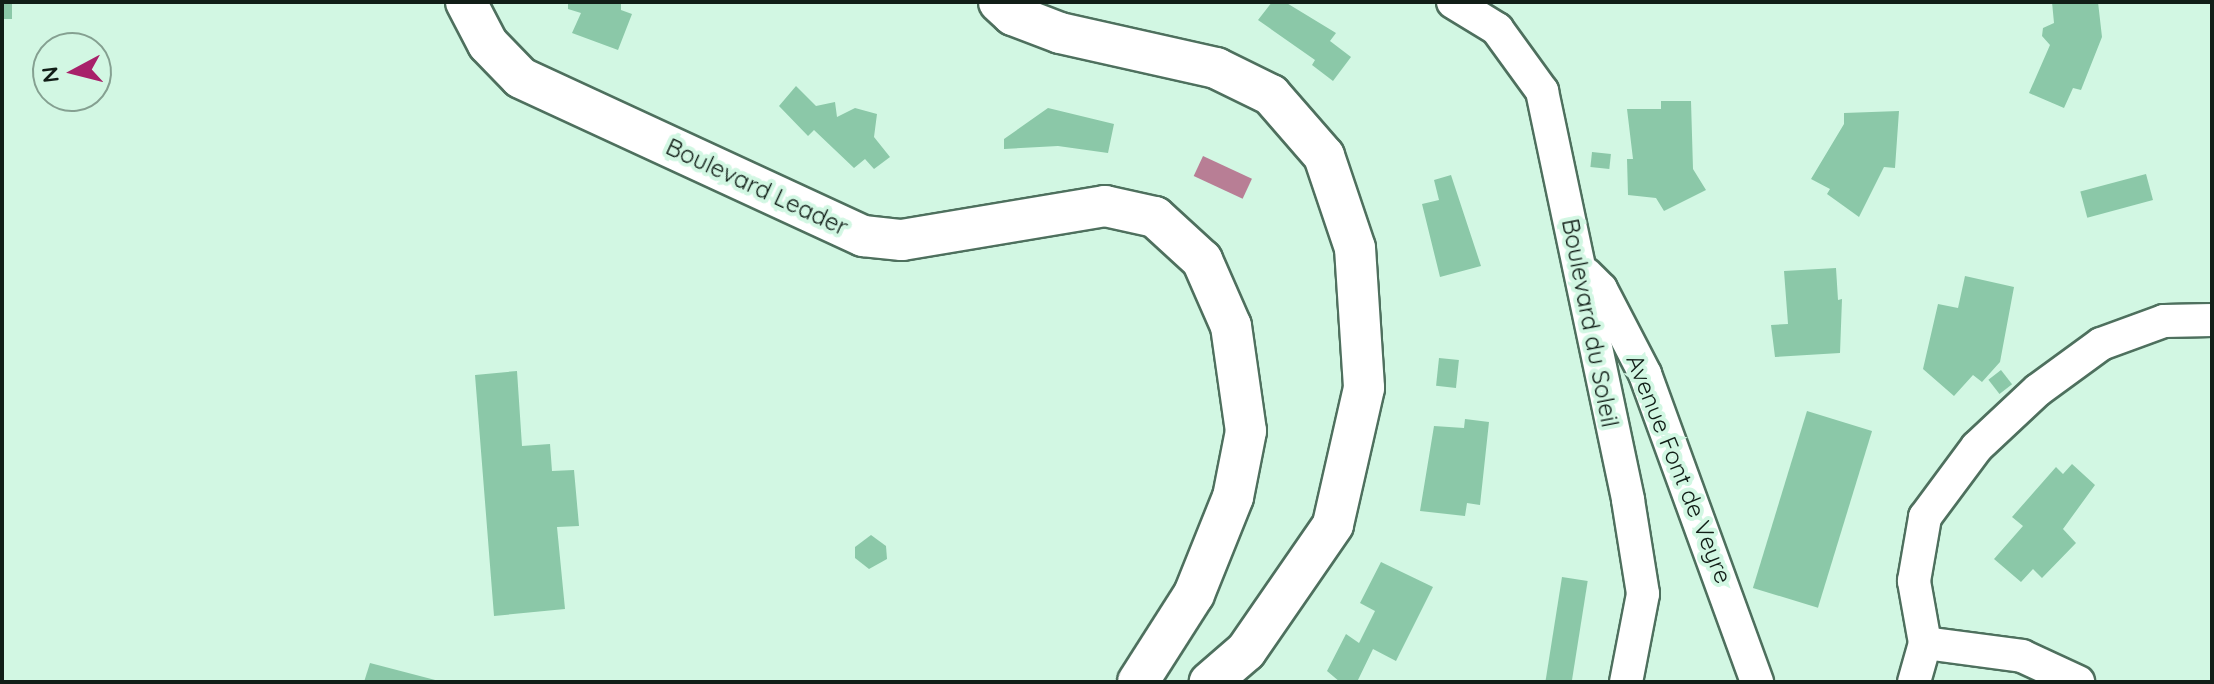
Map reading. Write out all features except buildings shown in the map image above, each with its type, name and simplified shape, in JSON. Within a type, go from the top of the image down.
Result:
[{"type":"street","name":"Boulevard Leader","points":[[466,2],[488,44],[521,78],[863,236],[902,240],[1105,206],[1155,217],[1202,260],[1231,326],[1246,431],[1233,497],[1194,594],[1138,682]]},
{"type":"street","points":[[999,2],[1013,15],[1060,33],[1216,68],[1271,95],[1324,156],[1355,248],[1364,388],[1333,525],[1246,651],[1210,682]]},
{"type":"street","name":"Boulevard du Soleil","points":[[1453,2],[1497,29],[1542,91],[1580,267],[1643,594],[1626,682]]},
{"type":"street","name":"Avenue Font de Veyre","points":[[1580,267],[1601,289],[1645,374],[1757,682]]},
{"type":"street","points":[[1914,682],[1925,643],[1914,581],[1925,517],[1977,447],[2038,390],[2101,344],[2164,321],[2212,320]]},
{"type":"street","points":[[1925,643],[2022,656],[2078,682]]},
{"type":"shaded area","points":[[1203,156],[1252,179],[1243,199],[1194,176]]}]
